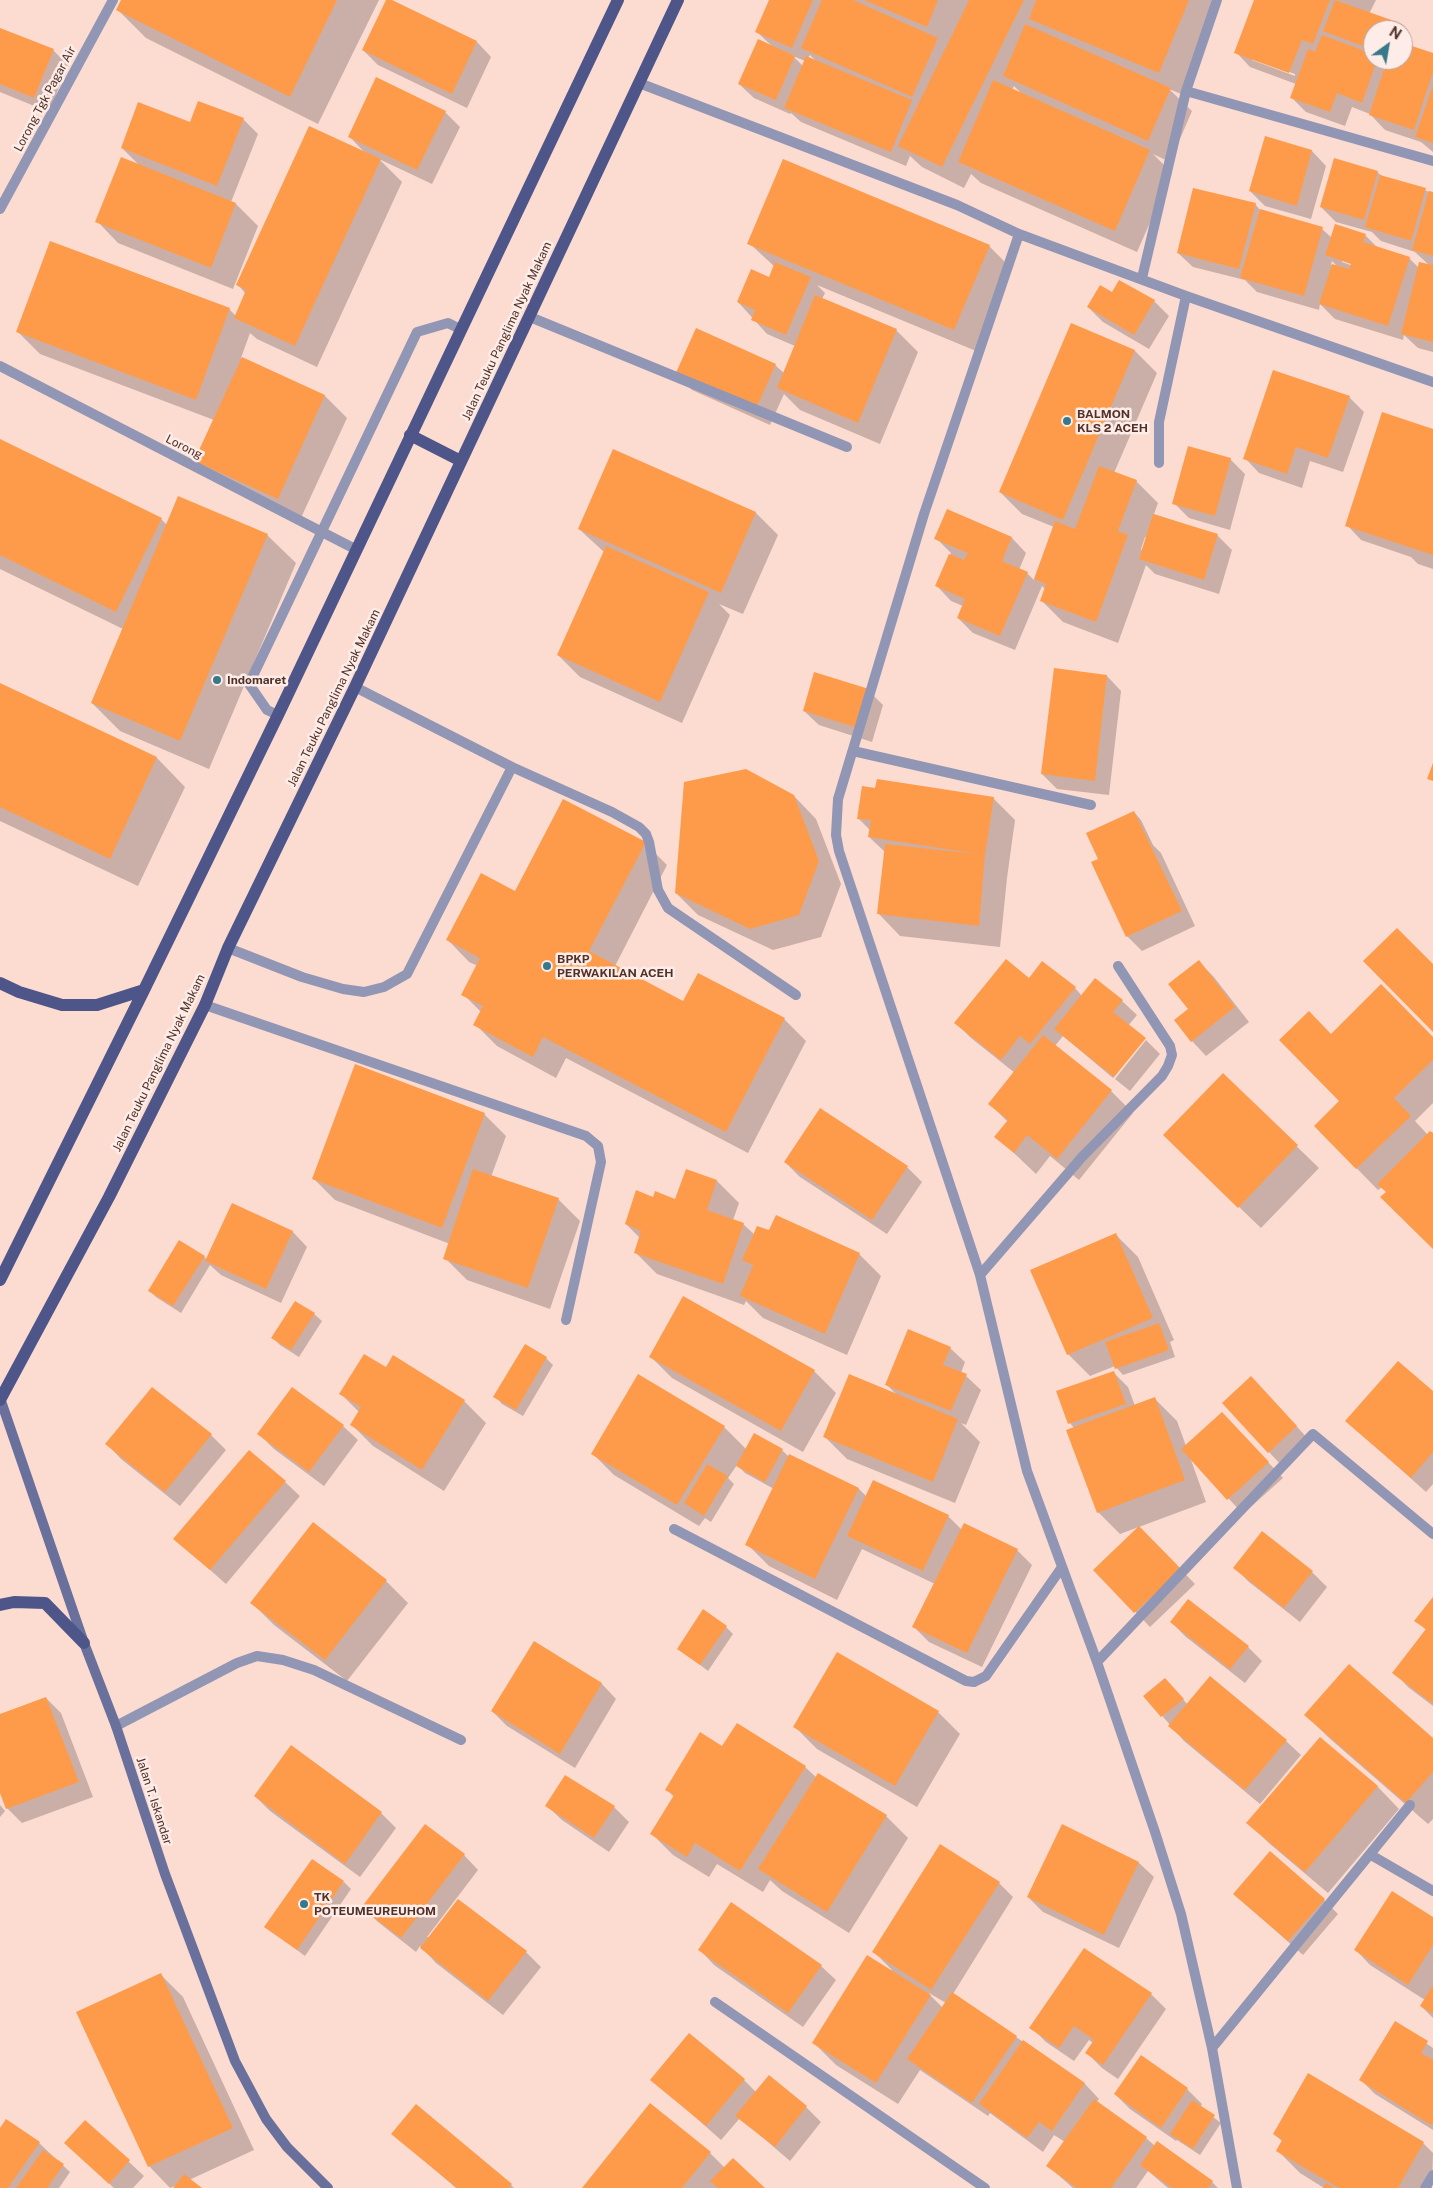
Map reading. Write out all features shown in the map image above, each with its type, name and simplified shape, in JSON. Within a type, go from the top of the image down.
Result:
[{"type":"main road","points":[[0,1280],[278,715],[618,0]]},
{"type":"main road","name":"Jalan Teuku Panglima Nyak Makam","points":[[0,1399],[109,1197],[205,1005],[228,948],[355,687],[678,0]]},
{"type":"main road","points":[[410,436],[461,461]]},
{"type":"main road","points":[[0,983],[19,992],[62,1005],[97,1005],[144,990]]},
{"type":"main road","points":[[0,1605],[14,1602],[45,1603],[84,1642]]},
{"type":"street","name":"Lorong Tgk Pagar Air","points":[[0,209],[113,0]]},
{"type":"street","points":[[1142,278],[1186,91],[1217,0]]},
{"type":"street","points":[[639,84],[957,205],[1019,234],[1142,278],[1186,296],[1433,382]]},
{"type":"street","points":[[1186,91],[1433,161]]},
{"type":"street","points":[[1019,234],[924,514],[852,751],[838,799],[836,818],[839,851],[980,1275],[1027,1471],[1097,1662],[1181,1914],[1212,2048],[1237,2188]]},
{"type":"street","points":[[1159,463],[1159,422],[1186,296]]},
{"type":"street","points":[[530,318],[847,447]]},
{"type":"street","points":[[278,715],[267,710],[249,684],[417,332],[448,323],[460,329]]},
{"type":"street","name":"Lorong","points":[[0,366],[357,550]]},
{"type":"street","points":[[355,687],[512,767],[612,812],[639,827],[646,834],[658,890],[668,908],[796,996]]},
{"type":"street","points":[[852,751],[1091,805]]},
{"type":"street","points":[[228,948],[302,978],[343,989],[364,992],[384,987],[407,974],[512,767]]},
{"type":"street","points":[[980,1275],[1082,1157],[1162,1076],[1168,1066],[1172,1055],[1170,1046],[1118,966]]},
{"type":"street","points":[[205,1005],[586,1136],[598,1146],[601,1162],[566,1320]]},
{"type":"street","name":"Jalan T. Iskandar","points":[[0,1399],[84,1642],[116,1726],[165,1874],[235,2061],[266,2119],[287,2147],[328,2188]]},
{"type":"street","points":[[1097,1662],[1312,1434],[1433,1534]]},
{"type":"street","points":[[674,1529],[966,1681],[974,1682],[986,1676],[1062,1567]]},
{"type":"street","points":[[116,1726],[237,1663],[257,1656],[283,1660],[314,1670],[461,1740]]},
{"type":"street","points":[[1212,2048],[1410,1805]]},
{"type":"street","points":[[1371,1855],[1433,1891]]},
{"type":"street","points":[[715,2002],[984,2188]]},
{"type":"street","points":[[1425,2188],[1433,2175]]},
{"type":"building","points":[[121,0],[337,0],[290,97],[116,10]]},
{"type":"building","points":[[386,0],[392,0],[477,41],[452,94],[362,50]]},
{"type":"building","points":[[769,0],[813,0],[792,48],[755,32]]},
{"type":"building","points":[[822,0],[853,0],[938,38],[912,97],[801,48]]},
{"type":"building","points":[[864,0],[938,0],[927,27]]},
{"type":"building","points":[[969,0],[1024,0],[942,167],[898,146]]},
{"type":"building","points":[[1036,0],[1189,0],[1159,73],[1029,19]]},
{"type":"building","points":[[1254,0],[1330,0],[1313,44],[1302,40],[1289,73],[1234,53]]},
{"type":"building","points":[[1335,0],[1391,20],[1363,20],[1363,46],[1323,31]]},
{"type":"building","points":[[1025,24],[1171,88],[1148,141],[1003,76]]},
{"type":"building","points":[[0,28],[54,49],[34,98],[0,84]]},
{"type":"building","points":[[1322,35],[1363,50],[1363,70],[1374,70],[1362,103],[1337,93],[1330,112],[1290,98],[1308,49],[1315,52]]},
{"type":"building","points":[[758,39],[795,56],[776,100],[738,84]]},
{"type":"building","points":[[1413,46],[1433,53],[1433,72],[1414,130],[1369,115],[1384,70],[1413,70]]},
{"type":"building","points":[[806,56],[912,100],[891,152],[784,108]]},
{"type":"building","points":[[376,77],[446,111],[417,170],[348,137]]},
{"type":"building","points":[[993,80],[1150,150],[1115,231],[958,162]]},
{"type":"building","points":[[1433,85],[1433,143],[1415,137]]},
{"type":"building","points":[[198,101],[244,118],[217,186],[121,148],[138,102],[190,122]]},
{"type":"building","points":[[309,126],[381,159],[295,346],[234,318],[246,290],[236,285]]},
{"type":"building","points":[[1265,136],[1312,150],[1297,206],[1249,191]]},
{"type":"building","points":[[121,157],[236,203],[211,268],[95,222]]},
{"type":"building","points":[[1334,158],[1378,171],[1364,220],[1320,207]]},
{"type":"building","points":[[783,159],[990,245],[954,330],[747,244]]},
{"type":"building","points":[[1380,175],[1426,188],[1411,241],[1365,227]]},
{"type":"building","points":[[1193,188],[1256,203],[1239,269],[1177,253]]},
{"type":"building","points":[[1429,191],[1433,192],[1433,256],[1412,250]]},
{"type":"building","points":[[1260,209],[1323,227],[1304,296],[1240,278]]},
{"type":"building","points":[[1335,224],[1366,234],[1363,242],[1410,257],[1388,326],[1319,304],[1332,264],[1349,269],[1351,264],[1325,255]]},
{"type":"building","points":[[50,241],[230,308],[196,400],[16,332]]},
{"type":"building","points":[[775,262],[811,277],[786,335],[751,320],[755,310],[737,302],[751,269],[769,277]]},
{"type":"building","points":[[1419,262],[1433,265],[1433,342],[1401,334]]},
{"type":"building","points":[[1119,280],[1155,300],[1134,335],[1087,307],[1100,285],[1112,292]]},
{"type":"building","points":[[815,295],[897,329],[858,423],[777,388]]},
{"type":"building","name":"BALMON KLS 2 ACEH","points":[[1071,323],[1135,350],[1063,520],[999,492]]},
{"type":"building","points":[[696,328],[776,364],[755,411],[675,375]]},
{"type":"building","points":[[242,357],[325,395],[278,499],[194,461]]},
{"type":"building","points":[[1273,370],[1350,396],[1328,458],[1296,447],[1287,474],[1243,459]]},
{"type":"building","points":[[1382,412],[1433,429],[1433,555],[1345,526]]},
{"type":"building","points":[[0,439],[162,518],[116,612],[0,555]]},
{"type":"building","points":[[1188,446],[1231,458],[1215,516],[1172,504]]},
{"type":"building","points":[[613,449],[756,512],[721,593],[578,529]]},
{"type":"building","points":[[1099,466],[1137,480],[1118,531],[1128,535],[1096,622],[1040,601],[1046,584],[1034,579],[1055,521],[1075,529]]},
{"type":"building","points":[[178,496],[268,534],[180,741],[91,703]]},
{"type":"building","points":[[947,509],[1012,537],[1002,561],[1028,572],[1000,636],[957,618],[965,599],[935,586],[949,554],[964,560],[968,553],[934,539]]},
{"type":"building","points":[[1153,514],[1218,534],[1204,580],[1139,559]]},
{"type":"building","points":[[606,546],[709,592],[660,702],[557,655]]},
{"type":"building","points":[[1054,668],[1107,675],[1095,781],[1041,774]]},
{"type":"building","points":[[814,672],[869,689],[858,728],[803,711]]},
{"type":"building","points":[[0,683],[157,757],[110,859],[0,807]]},
{"type":"building","points":[[1433,763],[1433,781],[1427,779]]},
{"type":"building","points":[[746,769],[794,795],[819,861],[799,915],[750,929],[675,893],[684,782]]},
{"type":"building","points":[[877,779],[994,797],[985,855],[979,926],[877,914],[885,844],[978,854],[868,837],[871,820],[857,819],[862,786],[875,788]]},
{"type":"building","name":"BPKP PERWAKILAN ACEH","points":[[563,799],[646,842],[589,951],[683,1001],[698,973],[785,1018],[726,1132],[543,1037],[533,1057],[473,1025],[483,1006],[461,995],[480,958],[446,940],[481,873],[515,891]]},
{"type":"building","points":[[1134,811],[1182,911],[1126,937],[1091,862],[1098,859],[1086,833]]},
{"type":"building","points":[[1397,928],[1433,964],[1433,1032],[1363,961]]},
{"type":"building","points":[[1006,959],[1029,978],[1042,961],[1076,987],[1030,1044],[1020,1036],[1001,1060],[954,1023]]},
{"type":"building","points":[[1199,960],[1235,1007],[1191,1042],[1174,1020],[1188,1009],[1168,984]]},
{"type":"building","points":[[1095,978],[1123,1000],[1113,1012],[1146,1038],[1114,1077],[1054,1029]]},
{"type":"building","points":[[1381,984],[1433,1037],[1433,1060],[1394,1098],[1411,1116],[1356,1169],[1314,1126],[1339,1101],[1279,1040],[1309,1011],[1331,1034]]},
{"type":"building","points":[[1043,1035],[1112,1090],[1057,1159],[1027,1135],[1014,1153],[994,1137],[1008,1120],[988,1104]]},
{"type":"building","points":[[355,1064],[485,1113],[442,1228],[312,1179]]},
{"type":"building","points":[[1223,1073],[1298,1145],[1238,1208],[1163,1135]]},
{"type":"building","points":[[820,1108],[908,1166],[872,1220],[784,1162]]},
{"type":"building","points":[[1430,1131],[1433,1133],[1433,1249],[1380,1197],[1386,1192],[1377,1184]]},
{"type":"building","points":[[473,1169],[559,1198],[528,1288],[443,1259]]},
{"type":"building","points":[[686,1169],[717,1180],[707,1210],[744,1223],[723,1284],[634,1253],[641,1231],[625,1224],[636,1190],[653,1197],[655,1191],[675,1199]]},
{"type":"building","points":[[232,1203],[293,1231],[266,1289],[205,1261]]},
{"type":"building","points":[[776,1215],[860,1253],[825,1334],[740,1296],[753,1265],[742,1260],[757,1226],[769,1230]]},
{"type":"building","points":[[1116,1233],[1153,1318],[1067,1355],[1030,1270]]},
{"type":"building","points":[[179,1240],[205,1256],[173,1306],[148,1291]]},
{"type":"building","points":[[683,1296],[815,1370],[781,1431],[649,1357]]},
{"type":"building","points":[[295,1301],[315,1313],[291,1350],[271,1338]]},
{"type":"building","points":[[1159,1323],[1169,1350],[1115,1369],[1105,1342]]},
{"type":"building","points":[[908,1329],[951,1347],[943,1365],[967,1374],[951,1411],[885,1385]]},
{"type":"building","points":[[525,1344],[547,1357],[516,1410],[493,1397]]},
{"type":"building","points":[[364,1354],[386,1367],[393,1355],[465,1400],[422,1470],[350,1425],[361,1407],[339,1394]]},
{"type":"building","points":[[1398,1361],[1433,1391],[1433,1452],[1411,1478],[1345,1421]]},
{"type":"building","points":[[1114,1371],[1126,1404],[1068,1424],[1056,1391]]},
{"type":"building","points":[[638,1374],[725,1426],[677,1505],[591,1454]]},
{"type":"building","points":[[849,1374],[958,1419],[933,1482],[823,1437]]},
{"type":"building","points":[[1251,1376],[1297,1426],[1268,1453],[1222,1403]]},
{"type":"building","points":[[152,1387],[212,1434],[165,1492],[105,1444]]},
{"type":"building","points":[[292,1387],[344,1425],[309,1472],[257,1434]]},
{"type":"building","points":[[1155,1397],[1185,1480],[1097,1513],[1066,1430]]},
{"type":"building","points":[[1222,1412],[1269,1462],[1227,1500],[1181,1449]]},
{"type":"building","points":[[754,1433],[783,1449],[765,1482],[736,1466]]},
{"type":"building","points":[[249,1450],[286,1481],[210,1570],[173,1539]]},
{"type":"building","points":[[789,1454],[859,1488],[815,1579],[745,1545]]},
{"type":"building","points":[[707,1464],[728,1476],[704,1516],[684,1503]]},
{"type":"building","points":[[873,1480],[949,1515],[923,1571],[847,1536]]},
{"type":"building","points":[[313,1522],[387,1580],[325,1660],[250,1603]]},
{"type":"building","points":[[964,1523],[1018,1549],[967,1653],[912,1627]]},
{"type":"building","points":[[1139,1526],[1181,1569],[1134,1613],[1093,1570]]},
{"type":"building","points":[[1262,1531],[1313,1571],[1284,1608],[1233,1568]]},
{"type":"building","points":[[1433,1597],[1433,1704],[1392,1673],[1426,1629],[1414,1621]]},
{"type":"building","points":[[1188,1599],[1249,1646],[1230,1669],[1170,1622]]},
{"type":"building","points":[[703,1609],[727,1626],[700,1665],[677,1649]]},
{"type":"building","points":[[534,1641],[602,1683],[560,1754],[491,1711]]},
{"type":"building","points":[[837,1652],[939,1711],[895,1786],[793,1727]]},
{"type":"building","points":[[1349,1664],[1433,1738],[1433,1772],[1406,1803],[1304,1715]]},
{"type":"building","points":[[1210,1676],[1287,1740],[1245,1790],[1168,1726]]},
{"type":"building","points":[[1165,1678],[1184,1699],[1161,1717],[1143,1696]]},
{"type":"building","points":[[46,1697],[79,1782],[6,1809],[0,1793],[0,1714]]},
{"type":"building","points":[[737,1723],[806,1766],[740,1871],[695,1843],[687,1857],[650,1834],[674,1795],[665,1790],[700,1732],[722,1746]]},
{"type":"building","points":[[1320,1737],[1378,1786],[1305,1872],[1246,1823]]},
{"type":"building","points":[[291,1745],[382,1812],[345,1864],[254,1796]]},
{"type":"building","points":[[818,1773],[887,1815],[827,1912],[758,1869]]},
{"type":"building","points":[[565,1775],[615,1806],[594,1838],[545,1806]]},
{"type":"building","points":[[425,1824],[465,1854],[401,1938],[361,1908]]},
{"type":"building","points":[[1062,1824],[1139,1862],[1104,1935],[1027,1897]]},
{"type":"building","points":[[940,1844],[1000,1882],[931,1990],[872,1952]]},
{"type":"building","points":[[1270,1851],[1325,1899],[1288,1941],[1233,1894]]},
{"type":"building","name":"TK POTEUMEUREUHOM","points":[[312,1859],[344,1881],[297,1950],[264,1927]]},
{"type":"building","points":[[1392,1891],[1433,1917],[1433,1945],[1408,1985],[1354,1950]]},
{"type":"building","points":[[458,1899],[527,1951],[488,2001],[420,1948]]},
{"type":"building","points":[[731,1902],[822,1965],[788,2013],[698,1950]]},
{"type":"building","points":[[1084,1948],[1152,1993],[1103,2065],[1085,2053],[1094,2040],[1074,2026],[1059,2048],[1029,2028]]},
{"type":"building","points":[[867,1955],[931,1995],[876,2083],[812,2043]]},
{"type":"building","points":[[161,1973],[233,2128],[148,2167],[76,2012]]},
{"type":"building","points":[[1433,1985],[1433,2014],[1420,2006]]},
{"type":"building","points":[[952,1992],[1017,2036],[972,2103],[907,2059]]},
{"type":"building","points":[[1395,2021],[1428,2041],[1421,2053],[1433,2060],[1433,2122],[1431,2125],[1359,2080]]},
{"type":"building","points":[[689,2033],[745,2079],[706,2126],[650,2080]]},
{"type":"building","points":[[1023,2040],[1085,2083],[1052,2131],[1039,2122],[1027,2138],[979,2104]]},
{"type":"building","points":[[1141,2055],[1188,2088],[1161,2128],[1114,2094]]},
{"type":"building","points":[[1308,2073],[1424,2142],[1398,2188],[1339,2188],[1276,2151],[1282,2140],[1273,2134]]},
{"type":"building","points":[[769,2075],[807,2106],[775,2147],[735,2116]]},
{"type":"building","points":[[1094,2099],[1147,2137],[1111,2188],[1077,2188],[1046,2166]]},
{"type":"building","points":[[1192,2100],[1215,2115],[1193,2149],[1170,2134]]},
{"type":"building","points":[[650,2103],[711,2152],[682,2188],[582,2188]]},
{"type":"building","points":[[416,2104],[512,2184],[508,2188],[457,2188],[391,2134]]},
{"type":"building","points":[[6,2119],[40,2142],[8,2188],[0,2188],[0,2128]]},
{"type":"building","points":[[85,2120],[130,2160],[109,2184],[64,2143]]},
{"type":"building","points":[[1157,2141],[1213,2181],[1208,2188],[1172,2188],[1140,2165]]},
{"type":"building","points":[[43,2150],[64,2164],[47,2188],[16,2188]]},
{"type":"building","points":[[733,2158],[765,2188],[718,2188],[710,2181]]},
{"type":"building","points":[[184,2174],[202,2188],[173,2188]]},
{"type":"building","points":[[1326,2183],[1334,2188],[1323,2188]]},
{"type":"place","name":"BALMON KLS 2 ACEH","points":[[1067,421]]},
{"type":"place","name":"Indomaret","points":[[217,680]]},
{"type":"place","name":"BPKP PERWAKILAN ACEH","points":[[547,966]]},
{"type":"place","name":"TK POTEUMEUREUHOM","points":[[304,1904]]}]
